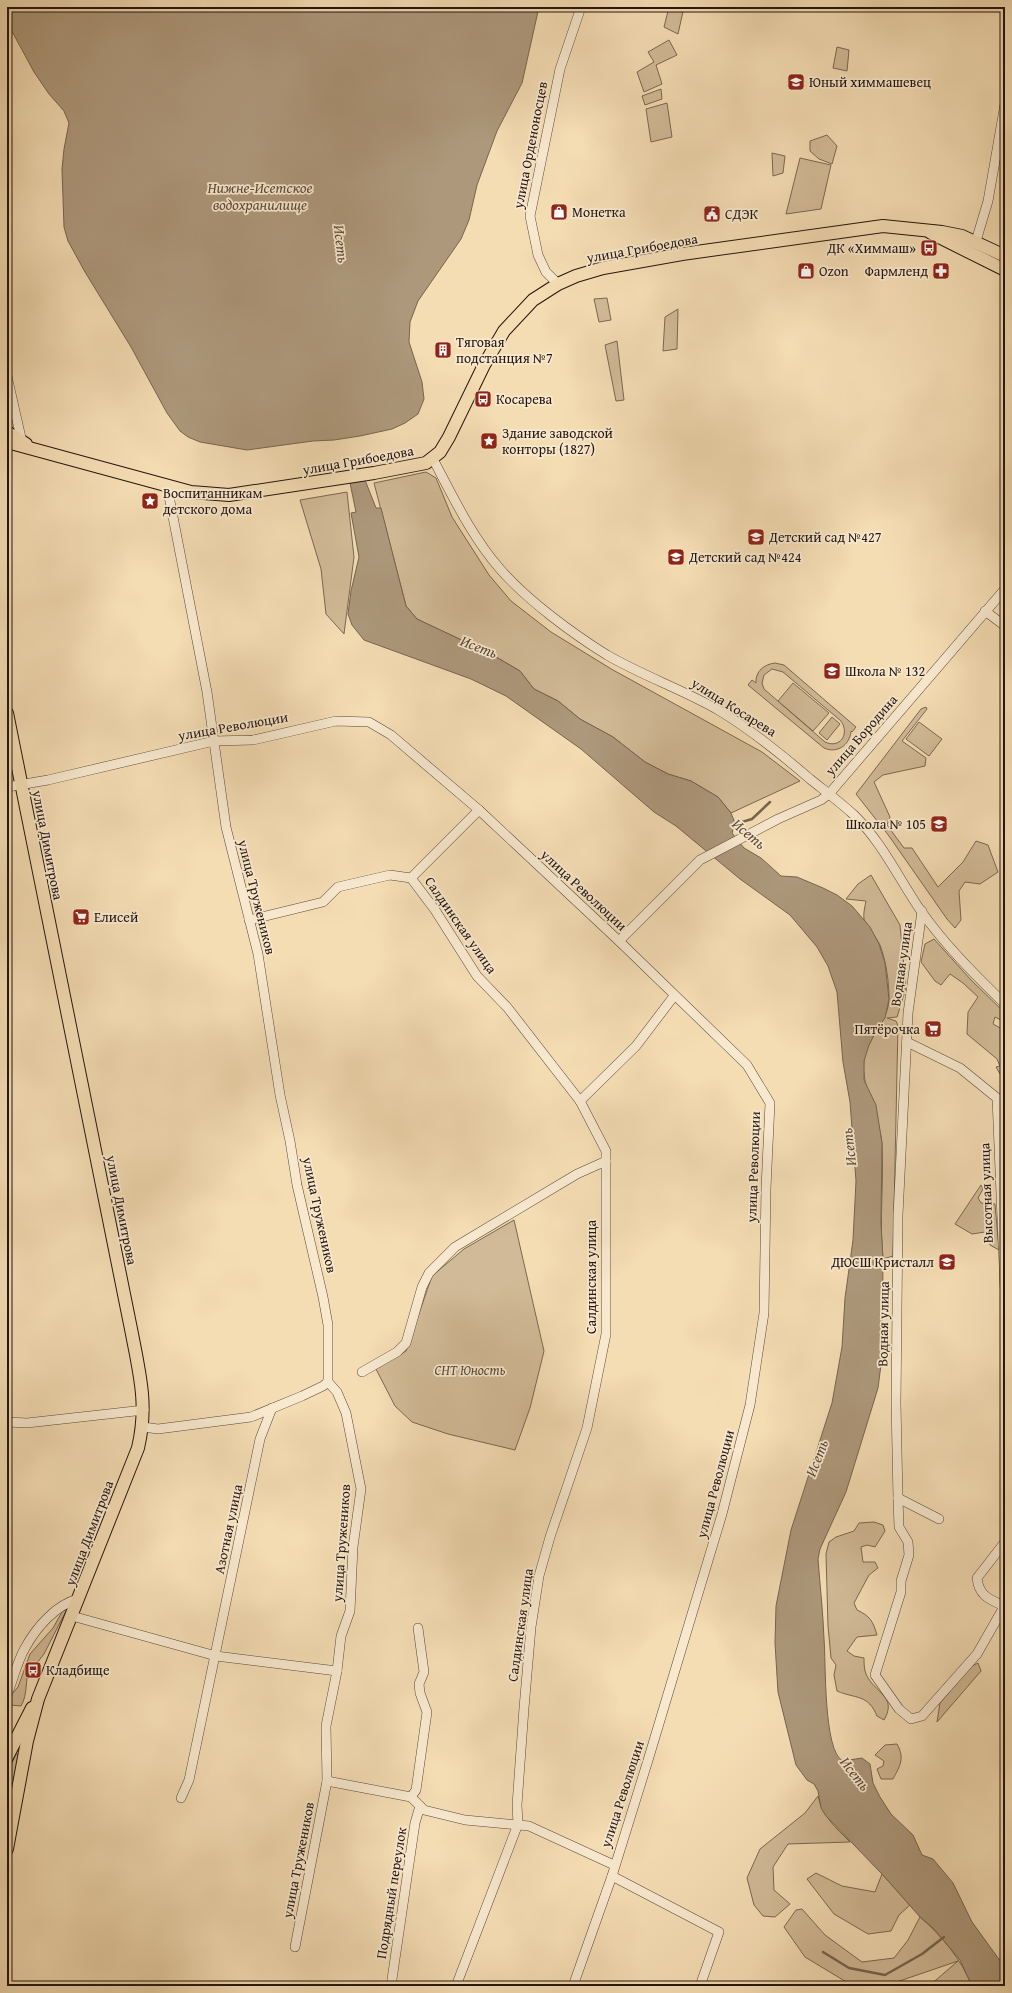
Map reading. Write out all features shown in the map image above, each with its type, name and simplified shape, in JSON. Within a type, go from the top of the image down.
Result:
[{"type":"main road","name":"улица Грибоедова","points":[[7,442],[191,492],[229,495],[324,482],[374,473],[426,463],[433,459],[440,452],[449,437],[484,365],[504,331],[533,300],[558,284],[576,276],[603,268],[682,254],[883,226],[962,236],[976,241],[1005,256]]},
{"type":"main road","name":"улица Грибоедова","points":[[924,230],[1005,270]]},
{"type":"main road","name":"улица Грибоедова","points":[[7,432],[37,450]]},
{"type":"main road","name":"улица Димитрова","points":[[7,713],[132,1334],[142,1386],[144,1410],[143,1427],[138,1448],[38,1699]]},
{"type":"main road","points":[[7,1757],[27,1716],[38,1699]]},
{"type":"main road","points":[[7,1849],[27,1741],[38,1699]]},
{"type":"street","name":"улица Орденоносцев","points":[[558,284],[546,272],[538,254],[530,216],[560,69],[581,7]]},
{"type":"street","points":[[976,241],[988,201],[1005,104]]},
{"type":"street","points":[[7,376],[22,442]]},
{"type":"street","name":"улица Косарева","points":[[433,459],[480,544],[501,570],[518,587],[567,628],[608,656],[713,708],[764,739],[829,794],[866,829],[922,911],[967,967],[1005,1004]]},
{"type":"street","name":"улица Тружеников","points":[[166,486],[207,692],[226,827],[258,954],[271,1049],[297,1185],[313,1251],[328,1325],[328,1382],[337,1392],[346,1413],[362,1489],[353,1547],[350,1611],[341,1636],[337,1671],[326,1726],[327,1781],[295,1947]]},
{"type":"street","name":"улица Бородина","points":[[619,941],[700,860],[778,819],[804,809],[829,794],[985,611],[1005,590]]},
{"type":"street","points":[[985,611],[1005,626]]},
{"type":"street","name":"улица Революции","points":[[7,787],[48,780],[214,741],[253,740],[336,721],[369,722],[391,735],[479,810],[619,941],[674,996],[748,1065],[770,1103],[766,1188],[764,1314],[750,1405],[722,1514],[649,1757],[614,1865],[612,1876],[573,1986]]},
{"type":"street","points":[[410,878],[479,810]]},
{"type":"street","name":"Салдинская улица","points":[[249,920],[322,902],[338,887],[390,875],[410,878],[435,910],[477,976],[507,1007],[580,1101],[606,1151],[606,1334],[587,1428],[550,1537],[539,1576],[531,1627],[524,1701],[517,1805],[518,1824],[456,1986]]},
{"type":"street","name":"Водная улица","points":[[922,911],[908,1013],[898,1215],[896,1403],[898,1498],[899,1527],[908,1542],[908,1555],[901,1581],[901,1592],[875,1675],[899,1709],[911,1719],[922,1716],[977,1654],[1005,1606]]},
{"type":"street","points":[[580,1101],[636,1046],[674,996]]},
{"type":"street","name":"Высотная улица","points":[[907,1042],[960,1068],[997,1098],[1004,1287]]},
{"type":"street","points":[[362,1372],[398,1352],[406,1343],[429,1273],[455,1247],[577,1174],[606,1162]]},
{"type":"street","points":[[143,1427],[158,1429],[251,1417],[302,1396],[328,1382]]},
{"type":"street","name":"Азотная улица","points":[[181,1798],[189,1780],[212,1664],[216,1656],[219,1633],[236,1561],[260,1439],[272,1408]]},
{"type":"street","points":[[7,1422],[27,1423],[144,1410]]},
{"type":"street","points":[[898,1498],[939,1519]]},
{"type":"street","points":[[1005,1542],[977,1578],[978,1588],[988,1599],[1005,1606]]},
{"type":"street","points":[[7,1695],[24,1648],[37,1630],[58,1609],[70,1601],[79,1599]]},
{"type":"street","points":[[72,1616],[216,1656],[337,1671]]},
{"type":"street","points":[[411,1797],[416,1790],[427,1712],[420,1693],[419,1684],[424,1672],[418,1628]]},
{"type":"street","points":[[327,1781],[411,1797],[424,1810],[465,1820],[529,1826],[614,1865]]},
{"type":"street","name":"Подрядный переулок","points":[[391,1986],[415,1823],[420,1806]]},
{"type":"street","points":[[612,1876],[719,1932],[700,1986]]},
{"type":"green space","points":[[669,7],[684,7],[678,34],[664,27]]},
{"type":"green space","points":[[669,40],[677,55],[656,65],[662,84],[644,92],[637,72],[654,62],[648,52]]},
{"type":"green space","points":[[837,47],[849,50],[847,71],[833,68]]},
{"type":"green space","points":[[661,89],[662,99],[645,105],[642,96]]},
{"type":"green space","points":[[667,103],[672,137],[651,142],[646,109]]},
{"type":"green space","points":[[827,135],[837,146],[832,164],[819,159],[810,151],[810,141]]},
{"type":"green space","points":[[772,153],[785,156],[783,173],[773,176]]},
{"type":"green space","points":[[800,158],[831,165],[821,209],[786,214]]},
{"type":"green space","points":[[607,298],[611,320],[599,322],[594,299]]},
{"type":"green space","points":[[678,309],[677,349],[663,351],[665,317]]},
{"type":"green space","points":[[617,341],[624,400],[616,401],[605,345]]},
{"type":"green space","points":[[426,472],[436,478],[452,517],[489,575],[511,601],[551,632],[613,670],[762,752],[800,781],[731,813],[718,797],[691,781],[668,774],[645,762],[613,737],[580,719],[558,701],[534,689],[520,671],[491,654],[417,619],[406,606],[374,483]]},
{"type":"green space","points":[[347,492],[354,557],[344,634],[326,614],[321,569],[300,500]]},
{"type":"green space","points":[[775,663],[784,665],[856,727],[852,732],[851,731],[848,740],[842,747],[834,750],[824,748],[748,685],[752,680],[756,683],[757,675],[761,669]],"holes":[[[772,669],[783,672],[841,721],[844,726],[844,735],[839,742],[835,744],[825,742],[764,689],[762,683],[764,675]]]},
{"type":"green space","points":[[793,683],[829,713],[813,731],[778,701]]},
{"type":"green space","points":[[926,707],[927,709],[902,741],[926,758],[925,766],[883,775],[874,782],[890,817],[887,825],[904,848],[912,848],[938,887],[963,862],[976,841],[988,845],[998,872],[980,884],[965,882],[959,891],[961,920],[955,928],[947,919],[889,836],[856,794],[921,709]]},
{"type":"green space","points":[[832,717],[840,724],[827,740],[819,733]]},
{"type":"green space","points":[[919,722],[942,739],[929,756],[906,739]]},
{"type":"green space","points":[[871,875],[900,925],[906,988],[897,1017],[887,1018],[896,1021],[898,1026],[893,1256],[883,1259],[881,1230],[882,1144],[881,1134],[865,1081],[864,1062],[869,1045],[882,1022],[888,1007],[888,985],[880,945],[864,919],[866,901],[846,899],[858,884]]},
{"type":"green space","points":[[934,939],[971,980],[1005,1013],[1005,1022],[995,1017],[993,1024],[1002,1029],[1000,1035],[1005,1040],[1003,1050],[1005,1055],[1005,1074],[1000,1074],[996,1067],[1000,1066],[997,1059],[967,1034],[968,1012],[978,997],[963,983],[950,974],[941,985],[935,981],[921,962],[925,944]]},
{"type":"green space","points":[[981,1185],[983,1189],[978,1198],[981,1203],[995,1204],[999,1250],[990,1245],[985,1232],[972,1234],[955,1224]]},
{"type":"green space","name":"СНТ Юность","points":[[514,1220],[544,1351],[530,1408],[515,1450],[448,1434],[412,1422],[395,1406],[376,1369],[406,1351],[432,1276],[464,1249]]},
{"type":"green space","points":[[874,1522],[883,1525],[885,1531],[875,1547],[867,1545],[861,1547],[863,1562],[875,1562],[878,1568],[869,1575],[854,1603],[857,1610],[865,1614],[870,1620],[877,1635],[857,1637],[847,1651],[854,1656],[864,1658],[864,1668],[866,1674],[874,1686],[887,1700],[888,1712],[884,1720],[877,1716],[870,1704],[861,1698],[837,1691],[834,1675],[836,1665],[831,1658],[828,1626],[826,1554],[829,1542],[836,1537],[854,1531],[859,1523]]},
{"type":"green space","points":[[67,1609],[44,1654],[33,1668],[29,1668],[25,1697],[21,1706],[10,1705],[7,1700],[18,1687],[30,1654],[53,1628],[62,1612]]},
{"type":"green space","points":[[978,1663],[981,1671],[937,1722],[940,1703],[970,1667]]},
{"type":"green space","points":[[897,1744],[901,1754],[901,1762],[898,1770],[893,1779],[881,1779],[877,1769],[883,1766],[884,1761],[875,1755],[885,1745]]},
{"type":"green space","points":[[16,1754],[20,1755],[7,1832],[7,1774]]},
{"type":"green space","points":[[818,1796],[826,1816],[850,1842],[788,1844],[773,1867],[774,1890],[790,1904],[775,1917],[763,1916],[754,1905],[747,1878],[760,1849],[805,1813]]},
{"type":"green space","points":[[816,1873],[842,1886],[875,1892],[882,1874],[910,1905],[899,1915],[891,1931],[868,1934],[834,1914],[807,1879]]},
{"type":"green space","points":[[802,1909],[825,1935],[862,1962],[894,1958],[908,1940],[920,1917],[936,1932],[957,1957],[972,1986],[929,1986],[958,1961],[885,1986],[848,1983],[805,1957],[784,1927],[796,1910]]},
{"type":"water","name":"Нижне-Исетское водохранилище","points":[[7,7],[539,7],[522,83],[497,131],[477,185],[469,220],[461,239],[418,301],[410,322],[409,342],[422,382],[424,399],[418,414],[405,423],[392,429],[360,436],[247,450],[200,442],[188,437],[180,431],[167,413],[131,347],[85,272],[68,241],[64,227],[62,169],[69,123],[64,111],[49,94],[34,72],[8,24]]},
{"type":"water","name":"Исеть","points":[[365,480],[376,508],[381,508],[406,606],[417,619],[491,654],[520,671],[534,689],[558,701],[580,719],[613,737],[645,762],[668,774],[691,781],[718,797],[731,813],[735,823],[732,833],[744,848],[761,858],[781,876],[797,877],[837,895],[852,906],[870,927],[879,944],[885,963],[889,999],[885,1018],[877,1029],[869,1045],[864,1061],[864,1080],[876,1105],[882,1143],[882,1357],[878,1388],[846,1492],[820,1549],[818,1559],[829,1724],[832,1741],[837,1754],[843,1761],[862,1758],[870,1764],[873,1783],[891,1814],[913,1835],[922,1855],[933,1859],[953,1883],[972,1922],[1001,1962],[1005,1971],[1005,1986],[972,1986],[960,1960],[933,1928],[920,1917],[882,1874],[826,1816],[821,1808],[818,1791],[814,1784],[807,1780],[796,1765],[778,1692],[775,1643],[776,1606],[791,1530],[832,1403],[842,1347],[845,1298],[853,1240],[856,1181],[850,1102],[843,1062],[837,992],[828,966],[817,947],[790,915],[740,879],[676,826],[654,812],[581,749],[506,696],[471,679],[364,640],[352,625],[348,614],[351,591],[359,557],[351,513],[356,512],[350,483]]},
{"type":"waterway","name":"Исеть","points":[[732,825],[752,819],[770,802]]},
{"type":"waterway","points":[[823,1952],[849,1968],[885,1975],[922,1954],[944,1937]]},
{"type":"place","name":"Юный химмашевец","points":[[796,82]]},
{"type":"place","name":"Монетка","points":[[559,212]]},
{"type":"place","name":"СДЭК","points":[[712,214]]},
{"type":"place","name":"ДК «Химмаш»","points":[[929,248]]},
{"type":"place","name":"Ozon","points":[[806,271]]},
{"type":"place","name":"Фармленд","points":[[941,271]]},
{"type":"place","name":"Тяговая подстанция №7","points":[[443,350]]},
{"type":"place","name":"Косарева","points":[[483,399]]},
{"type":"place","name":"Здание заводской конторы (1827)","points":[[489,441]]},
{"type":"place","name":"Воспитанникам детского дома","points":[[150,501]]},
{"type":"place","name":"Детский сад №427","points":[[756,537]]},
{"type":"place","name":"Детский сад №424","points":[[676,557]]},
{"type":"place","name":"Школа № 132","points":[[832,671]]},
{"type":"place","name":"Школа № 105","points":[[939,824]]},
{"type":"place","name":"Елисей","points":[[81,917]]},
{"type":"place","name":"Пятёрочка","points":[[933,1029]]},
{"type":"place","name":"ДЮСШ Кристалл","points":[[947,1262]]},
{"type":"place","name":"Кладбище","points":[[33,1670]]}]
